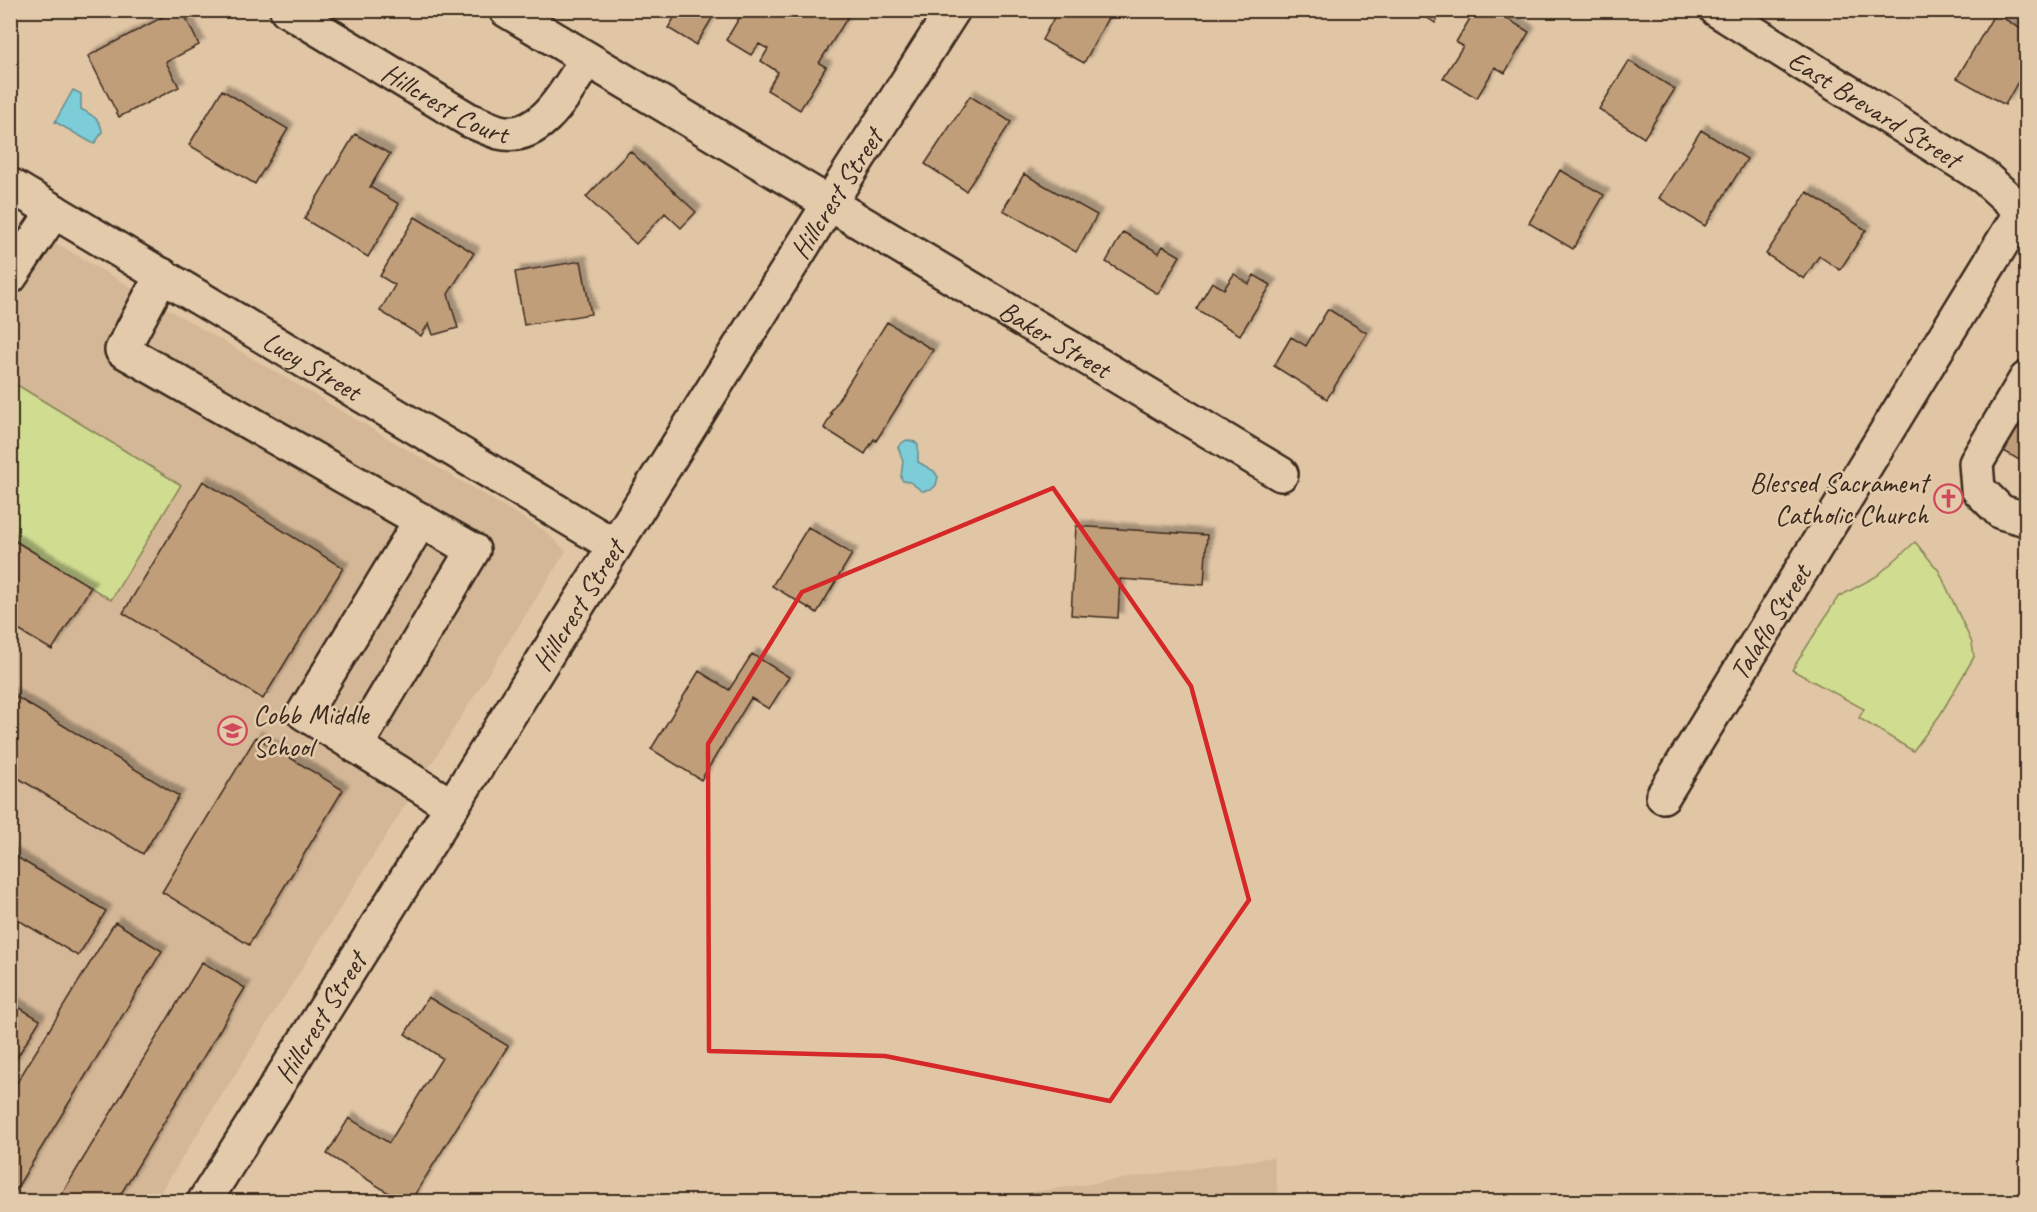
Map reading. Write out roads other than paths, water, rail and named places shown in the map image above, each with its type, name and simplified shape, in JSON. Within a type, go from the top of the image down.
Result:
[{"type":"street","name":"Hillcrest Court","points":[[287,10],[469,120],[501,133],[521,133],[532,129],[557,106],[587,59]]},
{"type":"street","points":[[506,10],[829,204]]},
{"type":"street","name":"Hillcrest Street","points":[[204,1202],[953,10]]},
{"type":"street","name":"East Brevard Street","points":[[1717,10],[1984,177],[2025,210]]},
{"type":"street","name":"Lucy Street","points":[[10,185],[615,546]]},
{"type":"street","name":"Baker Street","points":[[829,204],[1281,474]]},
{"type":"street","name":"Talaflo Street","points":[[1663,796],[2025,210]]},
{"type":"street","points":[[10,277],[54,211]]},
{"type":"street","points":[[162,275],[122,350],[473,549],[356,746]]},
{"type":"street","points":[[2026,380],[1976,462],[1978,489],[2001,512],[2026,519]]},
{"type":"street","points":[[421,520],[304,713],[452,806]]},
{"type":"water","points":[[73,90],[81,94],[81,109],[98,121],[102,128],[102,133],[94,144],[55,122]]},
{"type":"water","points":[[907,440],[918,445],[918,462],[934,471],[938,477],[936,485],[931,490],[922,491],[910,482],[903,481],[901,477],[903,461],[898,447]]},
{"type":"place","name":"Blessed Sacrament Catholic Church","points":[[1949,498]]},
{"type":"place","name":"Cobb Middle School","points":[[232,730]]}]
